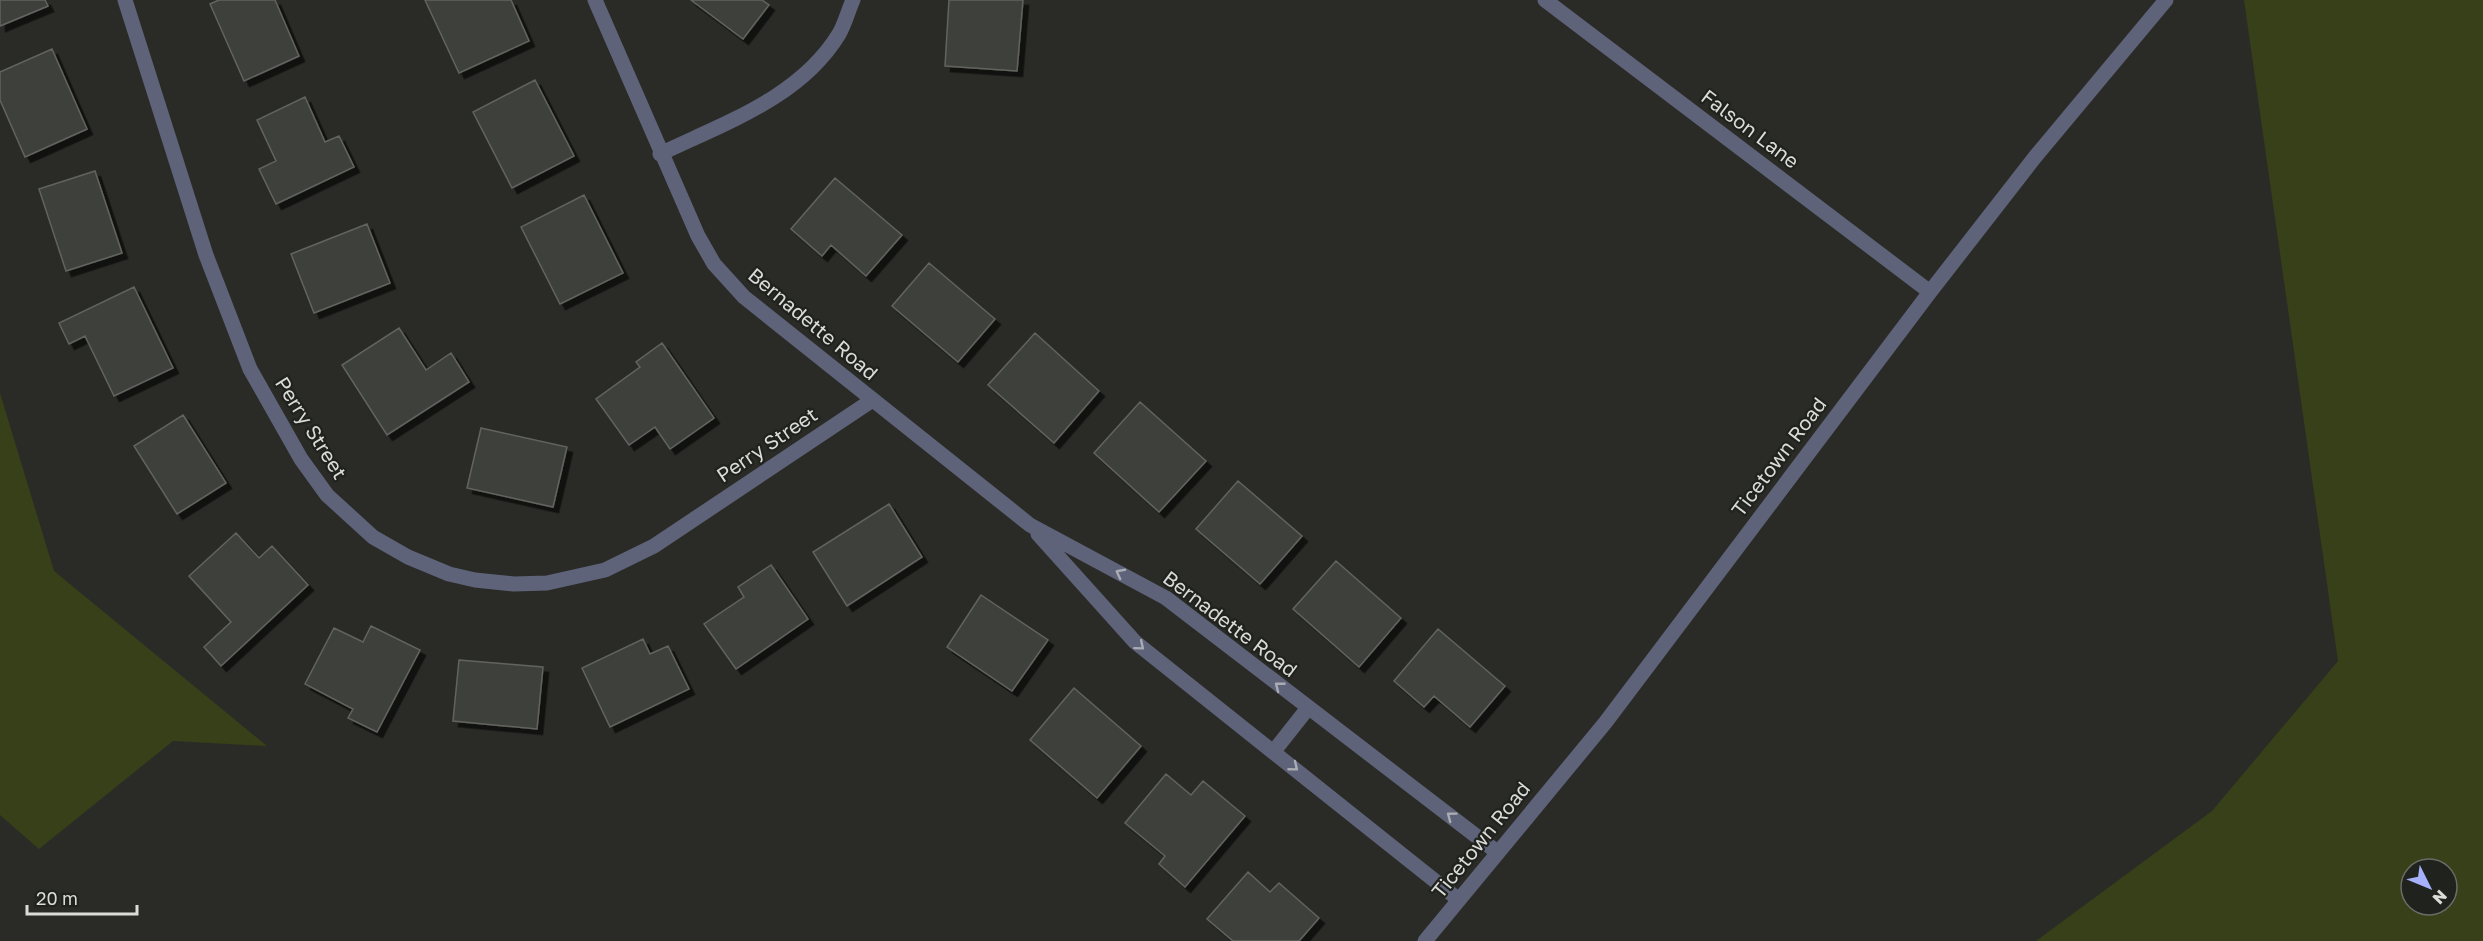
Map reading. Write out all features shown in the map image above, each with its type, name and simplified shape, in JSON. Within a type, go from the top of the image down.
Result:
[{"type":"street","name":"Perry Street","points":[[126,0],[206,255],[250,369],[301,459],[327,495],[373,537],[408,557],[449,574],[476,580],[514,584],[547,583],[605,570],[654,546],[871,401]]},
{"type":"street","name":"Bernadette Road","points":[[595,0],[660,154],[698,236],[714,264],[744,297],[871,401],[1030,525],[1166,598],[1497,852]]},
{"type":"street","points":[[660,154],[764,104],[800,80],[823,57],[840,33],[853,0]]},
{"type":"street","name":"Falson Lane","points":[[1545,0],[1930,292]]},
{"type":"street","name":"Ticetown Road","points":[[1425,941],[1605,723],[1930,292],[2035,158],[2166,0]]},
{"type":"street","name":"Bernadette Road","points":[[1030,525],[1135,642],[1459,900]]},
{"type":"street","points":[[1274,751],[1308,708]]},
{"type":"green space","points":[[2244,0],[2483,0],[2483,941],[2036,941],[2212,811],[2338,661]]},
{"type":"green space","points":[[0,393],[54,571],[267,746],[173,741],[39,849],[0,815]]},
{"type":"building","points":[[0,0],[45,0],[48,6],[0,26]]},
{"type":"building","points":[[219,0],[275,0],[299,56],[244,81],[210,4]]},
{"type":"building","points":[[425,0],[511,0],[529,41],[459,73]]},
{"type":"building","points":[[691,0],[762,0],[769,5],[743,39]]},
{"type":"building","points":[[949,0],[1023,0],[1017,71],[945,66]]},
{"type":"building","points":[[52,49],[87,129],[25,157],[0,100],[0,72]]},
{"type":"building","points":[[535,80],[574,156],[512,188],[473,112]]},
{"type":"building","points":[[305,97],[325,142],[339,136],[354,167],[276,204],[259,169],[276,161],[257,120]]},
{"type":"building","points":[[95,171],[122,253],[66,271],[39,189]]},
{"type":"building","points":[[835,178],[902,235],[866,276],[831,245],[822,256],[791,229]]},
{"type":"building","points":[[584,195],[623,273],[560,304],[521,227]]},
{"type":"building","points":[[367,224],[390,283],[314,313],[291,254]]},
{"type":"building","points":[[929,263],[995,319],[958,362],[892,306]]},
{"type":"building","points":[[134,287],[173,368],[114,396],[85,336],[69,344],[59,323]]},
{"type":"building","points":[[399,328],[426,370],[451,353],[469,382],[387,435],[342,365]]},
{"type":"building","points":[[1035,333],[1099,391],[1054,443],[988,385]]},
{"type":"building","points":[[662,343],[714,418],[670,449],[655,427],[629,445],[596,399],[640,367],[636,362]]},
{"type":"building","points":[[1140,402],[1206,461],[1159,512],[1094,453]]},
{"type":"building","points":[[183,415],[226,483],[177,514],[134,446]]},
{"type":"building","points":[[481,428],[567,447],[553,507],[467,488]]},
{"type":"building","points":[[1238,481],[1302,536],[1260,584],[1196,529]]},
{"type":"building","points":[[889,504],[922,557],[847,606],[813,552]]},
{"type":"building","points":[[236,533],[259,558],[272,546],[308,585],[221,666],[204,647],[231,622],[189,576]]},
{"type":"building","points":[[1336,561],[1401,618],[1359,667],[1293,609]]},
{"type":"building","points":[[771,565],[808,619],[736,669],[704,624],[744,597],[738,587]]},
{"type":"building","points":[[981,595],[1048,640],[1012,691],[947,647]]},
{"type":"building","points":[[371,626],[420,650],[377,732],[348,718],[353,709],[305,684],[334,628],[363,642]]},
{"type":"building","points":[[1438,629],[1505,686],[1470,727],[1434,696],[1424,707],[1394,681]]},
{"type":"building","points":[[643,639],[650,654],[668,646],[689,689],[610,727],[582,668]]},
{"type":"building","points":[[459,660],[543,667],[537,729],[453,721]]},
{"type":"building","points":[[1074,688],[1141,746],[1097,798],[1030,740]]},
{"type":"building","points":[[1166,774],[1191,795],[1203,781],[1245,816],[1185,887],[1159,864],[1165,856],[1125,823]]},
{"type":"building","points":[[1248,872],[1270,892],[1279,883],[1319,918],[1299,941],[1233,941],[1207,919]]}]
